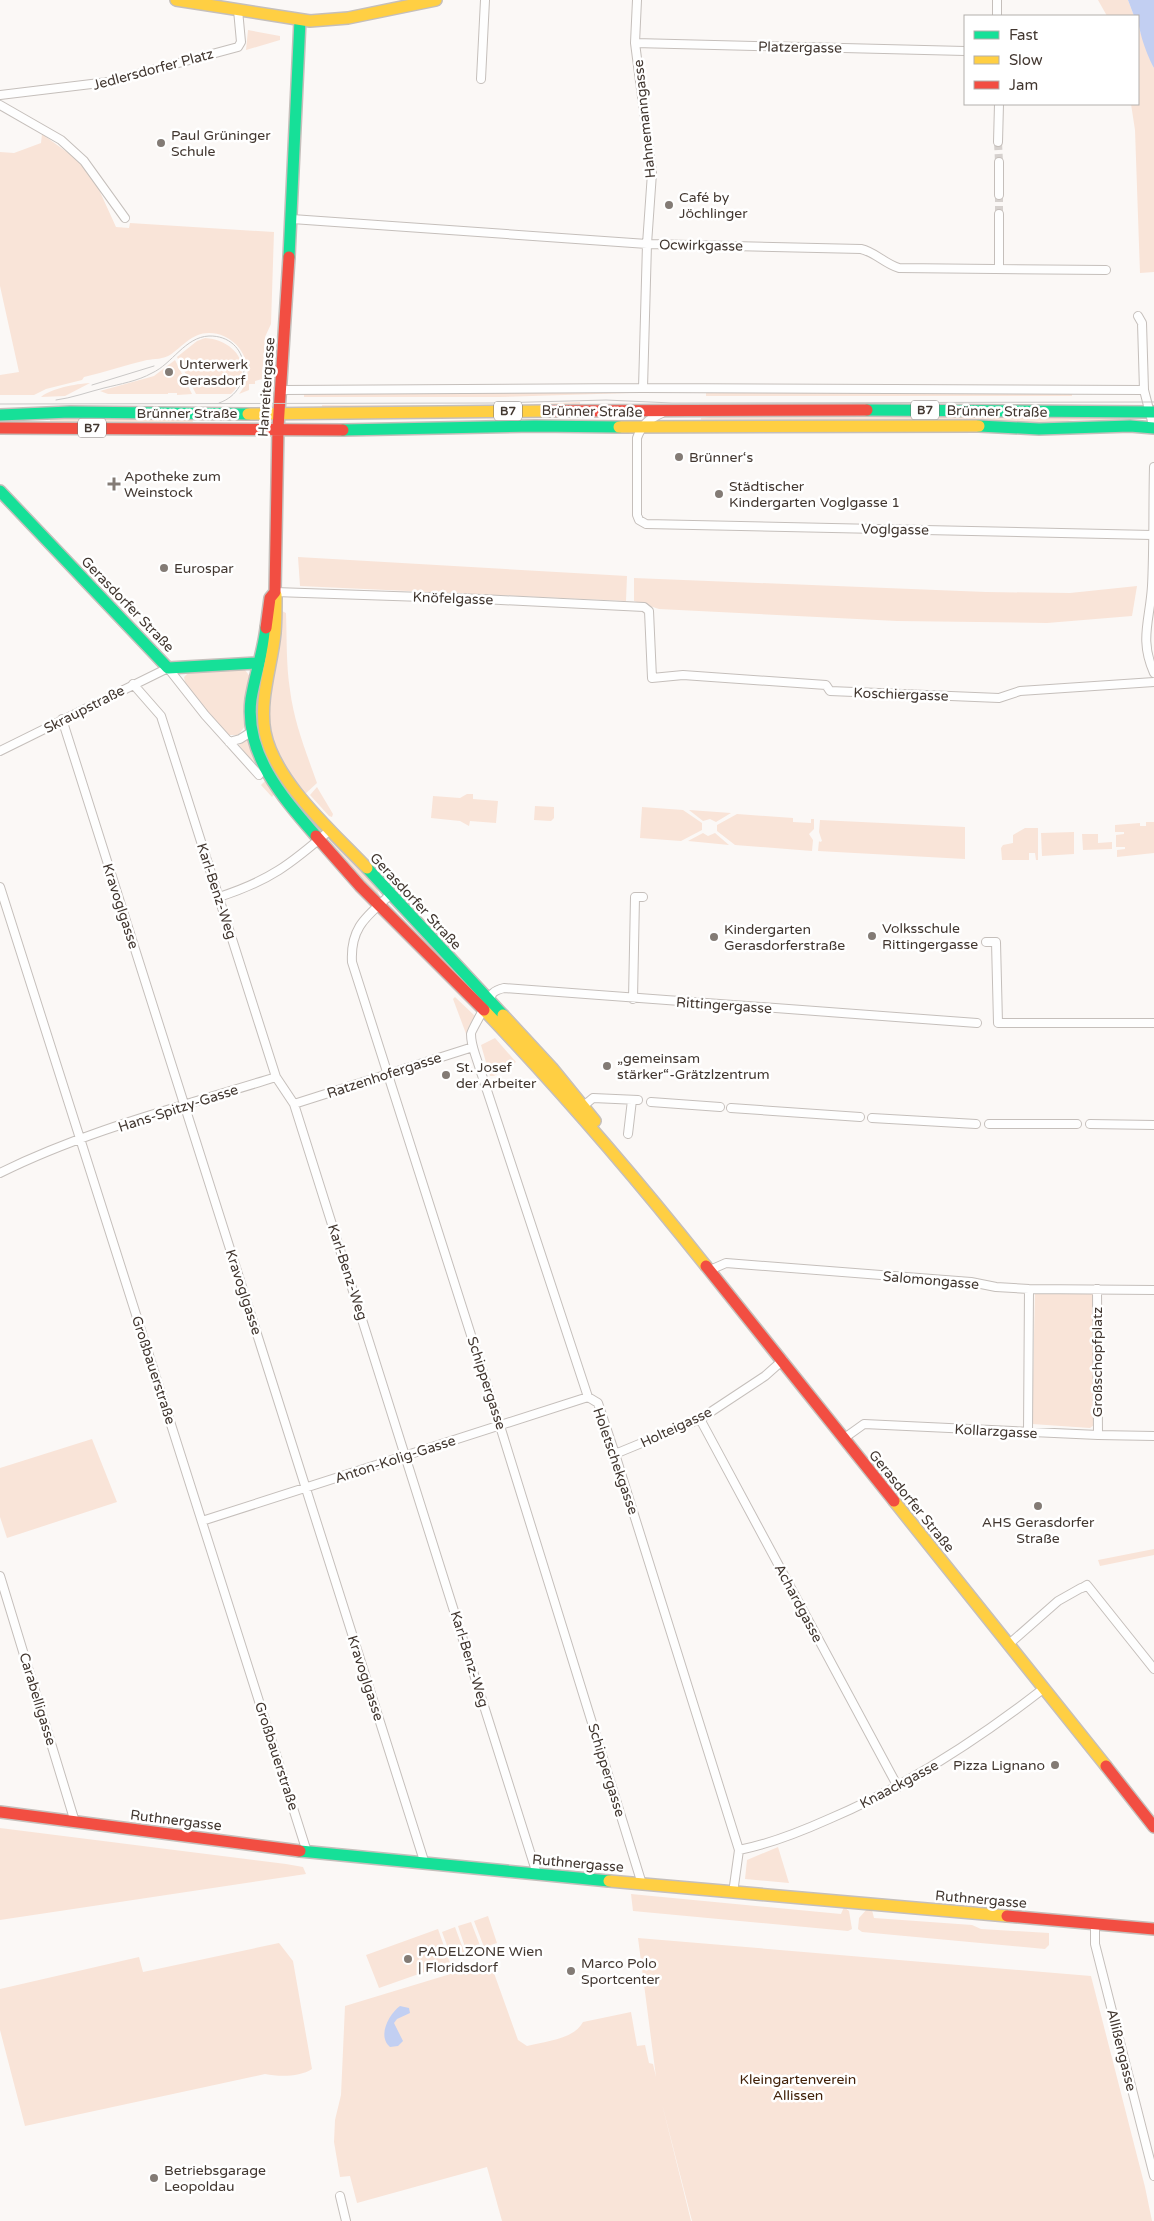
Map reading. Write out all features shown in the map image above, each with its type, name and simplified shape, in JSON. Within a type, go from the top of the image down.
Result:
[{"type":"main road","points":[[176,0],[300,20],[348,18],[436,0]]},
{"type":"main road","name":"Hanreitergasse","points":[[258,662],[264,647],[270,598],[275,592],[278,428],[292,219],[300,20]]},
{"type":"main road","name":"Brünner Straße","points":[[0,415],[70,412],[146,414],[920,410],[1152,412]]},
{"type":"main road","name":"Brünner Straße","points":[[0,428],[278,428],[365,430],[535,426],[641,428],[657,426],[954,425],[1039,428],[1130,426],[1154,428]]},
{"type":"main road","name":"Gerasdorfer Straße","points":[[0,491],[168,668]]},
{"type":"main road","name":"Gerasdorfer Straße","points":[[275,592],[277,597],[275,633],[265,705],[265,731],[274,760],[287,782],[390,895],[486,1006],[581,1108],[1154,1827]]},
{"type":"main road","points":[[168,668],[258,662],[264,673],[260,706],[265,731]]},
{"type":"main road","name":"Gerasdorfer Straße","points":[[258,662],[251,701],[251,732],[262,762],[282,797],[360,886],[486,1006]]},
{"type":"main road","name":"Ruthnergasse","points":[[0,1812],[307,1852],[425,1864],[733,1893],[1154,1929]]},
{"type":"street","points":[[481,78],[485,0]]},
{"type":"street","name":"Hahnemanngasse","points":[[637,0],[635,43],[652,173],[647,244],[643,388]]},
{"type":"street","points":[[997,0],[997,15]]},
{"type":"street","name":"Jedlersdorfer Platz","points":[[0,95],[99,84],[238,47],[241,42],[238,10]]},
{"type":"street","name":"Platzergasse","points":[[635,43],[964,51]]},
{"type":"street","points":[[0,105],[61,140],[84,161],[125,218]]},
{"type":"street","points":[[998,142],[999,105]]},
{"type":"street","points":[[999,162],[999,195]]},
{"type":"street","points":[[999,214],[1000,267]]},
{"type":"street","name":"Ocwirkgasse","points":[[292,219],[647,244],[860,249],[878,255],[899,268],[1000,267],[1106,270]]},
{"type":"street","points":[[1138,316],[1142,323],[1144,390],[1152,412],[1154,428]]},
{"type":"street","name":"Brünner Straße","points":[[282,390],[643,388],[1144,390]]},
{"type":"street","points":[[641,428],[652,417],[665,412]]},
{"type":"street","name":"Voglgasse","points":[[641,428],[637,438],[637,515],[639,520],[646,524],[1152,535]]},
{"type":"street","points":[[1154,466],[1152,587],[1145,640],[1147,658],[1154,673]]},
{"type":"street","name":"Knöfelgasse","points":[[275,592],[644,606],[649,612],[652,678]]},
{"type":"street","name":"Skraupstraße","points":[[0,751],[168,668]]},
{"type":"street","name":"Gerasdorfer Straße","points":[[168,668],[205,715],[259,775]]},
{"type":"street","name":"Koschiergasse","points":[[652,678],[682,675],[826,684],[830,691],[999,698],[1020,690],[1154,682]]},
{"type":"street","name":"Karl-Benz-Weg","points":[[133,684],[162,716],[276,1077],[294,1104],[537,1874]]},
{"type":"street","name":"Kravoglgasse","points":[[62,720],[425,1864]]},
{"type":"street","points":[[229,742],[240,739],[251,732]]},
{"type":"street","points":[[219,896],[247,888],[271,876],[287,866],[330,830]]},
{"type":"street","name":"Großbauerstraße","points":[[0,887],[307,1852]]},
{"type":"street","name":"Schippergasse","points":[[390,895],[358,927],[353,938],[352,956],[642,1884]]},
{"type":"street","points":[[633,999],[635,897],[644,897]]},
{"type":"street","points":[[986,942],[996,942],[998,1023],[1154,1023]]},
{"type":"street","name":"Rittingergasse","points":[[486,1006],[495,990],[504,988],[977,1023]]},
{"type":"street","name":"Holetschekgasse","points":[[486,1006],[473,1027],[471,1035],[473,1047],[588,1397],[598,1403],[615,1454],[739,1850],[733,1893]]},
{"type":"street","name":"Ratzenhofergasse","points":[[294,1104],[473,1047]]},
{"type":"street","name":"Hans-Spitzy-Gasse","points":[[0,1173],[31,1158],[80,1139],[276,1077]]},
{"type":"street","points":[[581,1108],[592,1098],[635,1100],[628,1134]]},
{"type":"street","points":[[651,1102],[720,1107]]},
{"type":"street","points":[[731,1108],[860,1117]]},
{"type":"street","points":[[872,1118],[976,1124]]},
{"type":"street","points":[[989,1124],[1077,1124]]},
{"type":"street","points":[[1090,1124],[1154,1125]]},
{"type":"street","name":"Salomongasse","points":[[710,1270],[726,1263],[970,1282],[1029,1289],[1154,1290]]},
{"type":"street","points":[[1028,1432],[1029,1289]]},
{"type":"street","name":"Großschopfplatz","points":[[1097,1289],[1098,1435]]},
{"type":"street","name":"Holteigasse","points":[[615,1454],[700,1419],[764,1376],[783,1360]]},
{"type":"street","name":"Anton-Kolig-Gasse","points":[[202,1521],[588,1397]]},
{"type":"street","name":"Achardgasse","points":[[700,1419],[898,1787]]},
{"type":"street","name":"Kollarzgasse","points":[[843,1439],[864,1424],[1154,1436]]},
{"type":"street","name":"Carabelligasse","points":[[0,1576],[75,1822]]},
{"type":"street","points":[[1008,1645],[1058,1601],[1087,1585],[1154,1669]]},
{"type":"street","name":"Knaackgasse","points":[[739,1850],[806,1829],[898,1787],[958,1751],[1043,1689]]},
{"type":"street","name":"Allißengasse","points":[[1095,1924],[1095,1944],[1154,2176]]},
{"type":"street","points":[[340,2196],[346,2221]]},
{"type":"green space","points":[[1098,0],[1128,0],[1134,15],[1106,15]]},
{"type":"green space","points":[[1139,29],[1154,68],[1154,272],[1140,273],[1135,130],[1131,105],[1139,105]]},
{"type":"green space","points":[[248,30],[280,36],[280,40],[246,50]]},
{"type":"green space","points":[[42,134],[82,163],[96,183],[116,227],[129,228],[130,223],[274,232],[271,324],[265,337],[262,379],[255,381],[255,384],[249,384],[249,390],[239,394],[245,384],[247,374],[247,364],[243,354],[229,339],[209,333],[197,335],[170,355],[159,359],[147,360],[84,377],[82,380],[46,389],[34,395],[0,395],[0,375],[19,372],[0,286],[0,152],[14,153],[41,143]]},
{"type":"green space","points":[[205,338],[226,344],[234,350],[239,358],[242,366],[242,375],[238,385],[231,394],[196,394],[177,357],[197,341]]},
{"type":"green space","points":[[175,360],[192,394],[108,394],[100,391],[154,376]]},
{"type":"green space","points":[[90,383],[65,396],[41,397],[71,385]]},
{"type":"green space","points":[[1072,392],[1072,396],[706,396],[706,393]]},
{"type":"green space","points":[[304,393],[630,393],[499,397],[304,397]]},
{"type":"green space","points":[[580,402],[580,406],[322,409],[322,405],[516,405]]},
{"type":"green space","points":[[718,416],[1120,416],[1120,420],[1073,420],[1052,424],[701,421],[701,418]]},
{"type":"green space","points":[[50,419],[192,419],[193,422],[50,422]]},
{"type":"green space","points":[[298,557],[627,576],[626,601],[300,586]]},
{"type":"green space","points":[[634,578],[986,592],[1070,593],[1137,586],[1132,616],[1047,623],[897,621],[659,609],[634,601]]},
{"type":"green space","points":[[280,610],[286,613],[288,671],[294,714],[317,783],[304,795],[285,774],[268,730]]},
{"type":"green space","points":[[240,668],[245,670],[252,679],[247,724],[238,735],[226,735],[186,687],[184,677],[190,671]]},
{"type":"green space","points":[[260,681],[262,683],[258,707],[266,748],[318,823],[312,828],[298,812],[265,762],[253,720]]},
{"type":"green space","points":[[247,737],[276,792],[272,797],[261,785],[265,781],[264,776],[239,745]]},
{"type":"green space","points":[[317,787],[333,814],[332,817],[310,795]]},
{"type":"green space","points":[[467,794],[473,794],[473,799],[498,801],[496,823],[470,821],[469,826],[460,821],[431,818],[433,796],[460,798]]},
{"type":"green space","points":[[535,806],[554,807],[554,818],[551,821],[534,820]]},
{"type":"green space","points":[[642,807],[683,810],[702,823],[702,830],[681,841],[640,838]]},
{"type":"green space","points":[[689,810],[731,813],[716,822],[710,819],[703,821]]},
{"type":"green space","points":[[737,814],[793,818],[793,822],[811,823],[811,819],[814,819],[814,829],[809,834],[813,840],[812,851],[735,845],[717,831],[717,825]]},
{"type":"green space","points":[[820,820],[965,827],[965,859],[818,851],[819,841],[822,841],[819,832]]},
{"type":"green space","points":[[1146,822],[1154,822],[1154,853],[1117,857],[1117,850],[1125,849],[1125,847],[1116,847],[1116,835],[1124,834],[1124,832],[1115,832],[1115,825],[1140,823],[1140,826],[1146,826]]},
{"type":"green space","points":[[1025,828],[1038,828],[1038,860],[1036,860],[1035,853],[1029,853],[1029,860],[1002,860],[1001,848],[1003,845],[1013,843],[1013,835]]},
{"type":"green space","points":[[1074,832],[1074,854],[1042,856],[1041,833]]},
{"type":"green space","points":[[703,833],[708,836],[715,833],[729,845],[688,841]]},
{"type":"green space","points":[[1082,834],[1098,834],[1098,843],[1112,842],[1112,849],[1083,850]]},
{"type":"green space","points":[[330,840],[338,844],[376,885],[379,895],[345,863],[329,844]]},
{"type":"green space","points":[[455,997],[475,1016],[469,1026],[468,1039],[453,999]]},
{"type":"green space","points":[[495,1038],[516,1062],[494,1076],[490,1076],[481,1045]]},
{"type":"green space","points":[[1035,1292],[1094,1294],[1096,1419],[1094,1425],[1090,1428],[1032,1424],[1030,1415],[1033,1381]]},
{"type":"green space","points":[[92,1439],[117,1502],[7,1538],[0,1517],[0,1468]]},
{"type":"green space","points":[[1154,1549],[1154,1555],[1100,1566],[1098,1560]]},
{"type":"green space","points":[[0,1828],[286,1864],[303,1867],[306,1874],[0,1920]]},
{"type":"green space","points":[[778,1847],[789,1883],[745,1879],[747,1860]]},
{"type":"green space","points":[[631,1894],[841,1914],[844,1907],[849,1911],[852,1929],[848,1931],[633,1911]]},
{"type":"green space","points":[[867,1909],[872,1910],[874,1918],[972,1925],[981,1929],[1049,1933],[1049,1945],[1045,1949],[862,1932],[858,1929],[859,1918]]},
{"type":"green space","points":[[488,1916],[497,1943],[484,1947],[474,1921]]},
{"type":"green space","points":[[471,1922],[481,1948],[467,1953],[458,1926]]},
{"type":"green space","points":[[455,1927],[465,1954],[452,1959],[442,1932]]},
{"type":"green space","name":"PADELZONE Wien | Floridsdorf","points":[[438,1929],[450,1963],[379,1988],[366,1955]]},
{"type":"green space","name":"Kleingartenverein Allissen","points":[[638,1938],[1091,1976],[1152,2221],[692,2221],[662,2104],[691,2221],[502,2221],[487,2167],[357,2203],[350,2176],[340,2177],[334,2142],[335,2120],[341,2095],[345,2006],[490,1962],[518,2040],[527,2046],[550,2041],[573,2033],[583,2022],[631,2012],[637,2046],[645,2045],[649,2063],[653,2064],[656,2077]]},
{"type":"green space","points":[[279,1943],[293,1961],[312,2069],[302,2074],[289,2076],[265,2074],[25,2126],[0,2030],[0,1989],[139,1957],[143,1972]]},
{"type":"water","points":[[1128,0],[1154,0],[1154,68],[1143,43],[1139,15],[1134,15]]},
{"type":"water","points":[[400,2006],[409,2008],[410,2013],[397,2019],[394,2023],[403,2041],[398,2046],[390,2047],[385,2037],[386,2025],[392,2014]]},
{"type":"tunnel","points":[[998,142],[999,162]]},
{"type":"tunnel","points":[[999,195],[999,214]]},
{"type":"tram line","points":[[56,400],[147,376],[166,364],[193,341],[209,336],[223,338],[233,344],[240,353],[244,364],[243,376],[239,387],[231,396],[219,403]]},
{"type":"tram line","points":[[92,385],[154,366]]},
{"type":"tram line","points":[[0,404],[495,403],[606,400],[672,403],[1154,402]]},
{"type":"traffic: fast","points":[[289,257],[300,20]]},
{"type":"traffic: fast","points":[[867,410],[1154,412]]},
{"type":"traffic: fast","points":[[0,415],[70,412],[248,414]]},
{"type":"traffic: fast","points":[[343,430],[535,426],[619,427]]},
{"type":"traffic: fast","points":[[979,426],[1039,429],[1130,426],[1154,428]]},
{"type":"traffic: fast","points":[[0,491],[168,668],[258,663]]},
{"type":"traffic: fast","points":[[266,628],[251,699],[250,719],[254,738],[268,774],[316,836]]},
{"type":"traffic: fast","points":[[367,868],[503,1015]]},
{"type":"traffic: fast","points":[[300,1851],[609,1881]]},
{"type":"traffic: slow","points":[[176,0],[310,21],[348,18],[436,0]]},
{"type":"traffic: slow","points":[[248,414],[546,411]]},
{"type":"traffic: slow","points":[[619,427],[979,426]]},
{"type":"traffic: slow","points":[[276,595],[275,633],[264,708],[265,732],[271,751],[292,787],[322,822],[367,868]]},
{"type":"traffic: slow","points":[[484,1010],[598,1136],[706,1266]]},
{"type":"traffic: slow","points":[[503,1015],[552,1068],[595,1121]]},
{"type":"traffic: slow","points":[[894,1501],[1106,1766]]},
{"type":"traffic: slow","points":[[609,1881],[1007,1916]]},
{"type":"traffic: jam","points":[[266,628],[270,598],[275,592],[278,428],[289,257]]},
{"type":"traffic: jam","points":[[546,411],[867,410]]},
{"type":"traffic: jam","points":[[0,428],[343,430]]},
{"type":"traffic: jam","points":[[316,836],[360,886],[484,1010]]},
{"type":"traffic: jam","points":[[706,1266],[894,1501]]},
{"type":"traffic: jam","points":[[1106,1766],[1154,1827]]},
{"type":"traffic: jam","points":[[0,1812],[300,1851]]},
{"type":"traffic: jam","points":[[1007,1916],[1154,1929]]},
{"type":"place","name":"Paul Grüninger Schule","points":[[161,143]]},
{"type":"place","name":"Café by Jöchlinger","points":[[669,205]]},
{"type":"place","name":"Unterwerk Gerasdorf","points":[[169,372]]},
{"type":"place","name":"Brünner‘s","points":[[679,457]]},
{"type":"place","name":"Apotheke zum Weinstock","points":[[114,484]]},
{"type":"place","name":"Städtischer Kindergarten Voglgasse 1","points":[[719,494]]},
{"type":"place","name":"Eurospar","points":[[164,568]]},
{"type":"place","name":"Volksschule Rittingergasse","points":[[872,936]]},
{"type":"place","name":"Kindergarten Gerasdorferstraße","points":[[714,937]]},
{"type":"place","name":"„gemeinsam stärker“-Grätzlzentrum","points":[[607,1066]]},
{"type":"place","name":"St. Josef der Arbeiter","points":[[446,1075]]},
{"type":"place","name":"AHS Gerasdorfer Straße","points":[[1038,1506]]},
{"type":"place","name":"Pizza Lignano","points":[[1055,1765]]},
{"type":"place","name":"PADELZONE Wien | Floridsdorf","points":[[408,1959]]},
{"type":"place","name":"Marco Polo Sportcenter","points":[[571,1971]]},
{"type":"place","name":"Betriebsgarage Leopoldau","points":[[154,2178]]}]
